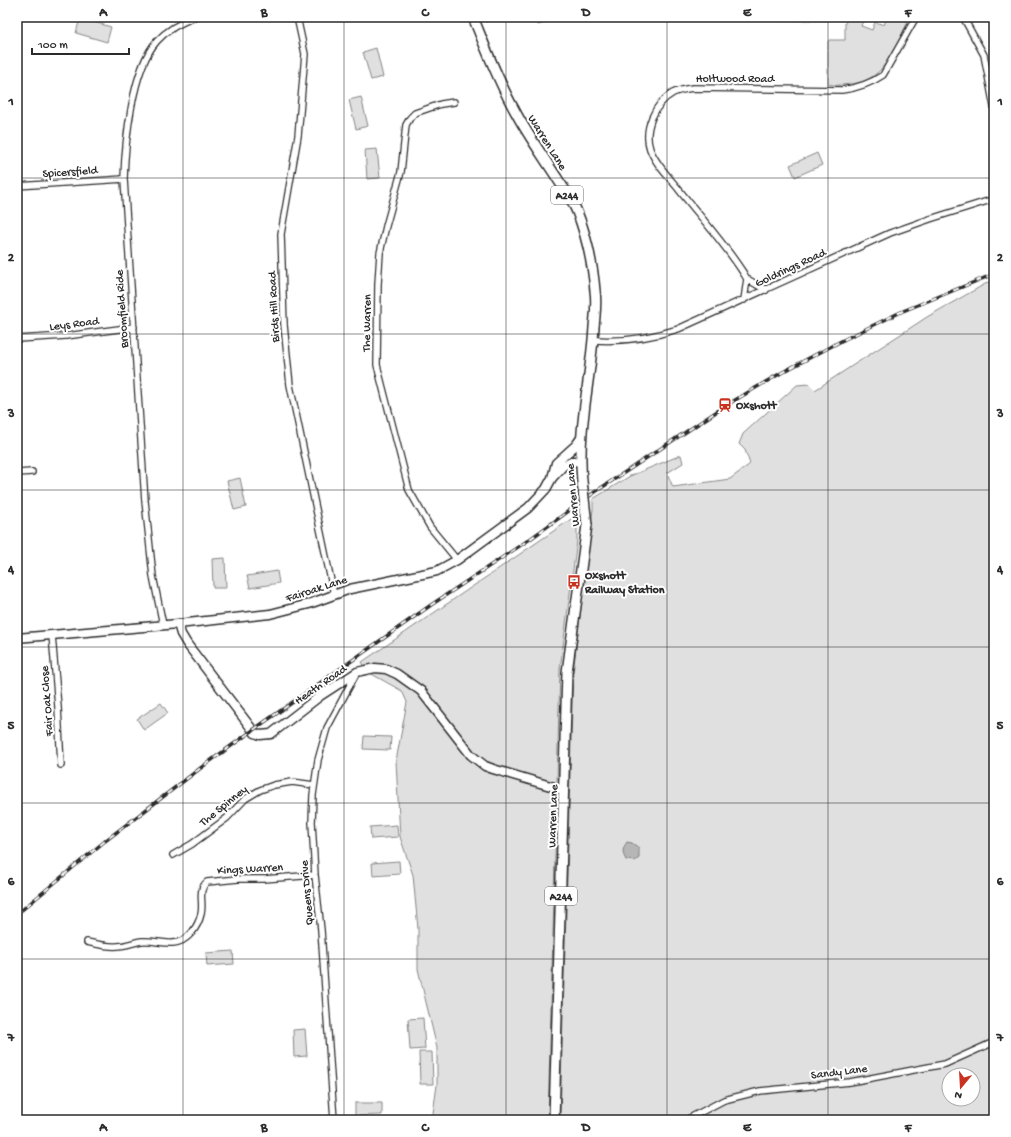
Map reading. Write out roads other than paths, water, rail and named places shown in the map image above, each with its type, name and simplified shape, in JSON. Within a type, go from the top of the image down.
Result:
[{"type":"main road","name":"Warren Lane","points":[[473,17],[503,90],[515,112],[572,202],[577,213],[584,236],[596,293],[594,340],[581,438],[582,481],[587,525],[567,672],[554,1120]]},
{"type":"main road","points":[[552,478],[556,463],[576,445],[581,438]]},
{"type":"main road","name":"Fairoak Lane","points":[[17,638],[162,626],[270,614],[309,604],[350,589],[437,571],[457,560],[528,508],[546,489],[552,478],[563,466],[573,461],[581,462]]},
{"type":"main road","name":"Heath Road","points":[[178,624],[181,634],[187,644],[255,733],[260,735],[270,734],[320,696],[357,672],[375,668],[386,669],[397,674],[421,691],[471,755],[478,761],[493,769],[564,790]]},
{"type":"street","name":"Broomfield Ride","points":[[162,626],[153,576],[146,508],[124,179],[125,153],[132,106],[142,67],[148,54],[156,42],[165,33],[182,22],[196,17]]},
{"type":"street","name":"Birds Hill Road","points":[[297,17],[305,54],[298,136],[281,234],[284,326],[290,385],[334,595]]},
{"type":"street","name":"Holtwood Road","points":[[766,290],[747,279],[721,240],[662,168],[651,150],[648,138],[651,121],[662,101],[673,93],[683,89],[842,90],[865,86],[883,75],[916,17]]},
{"type":"street","points":[[963,17],[984,55],[992,88],[994,107]]},
{"type":"street","name":"The Warren","points":[[454,102],[441,104],[415,113],[406,125],[401,172],[380,253],[377,365],[409,490],[430,527],[457,560]]},
{"type":"street","name":"Spicersfield","points":[[17,186],[124,179]]},
{"type":"street","name":"Goldrings Road","points":[[594,340],[637,340],[678,329],[890,233],[930,218],[994,199]]},
{"type":"street","points":[[744,300],[747,279]]},
{"type":"street","name":"Leys Road","points":[[17,339],[66,336],[134,327]]},
{"type":"street","points":[[17,473],[32,472]]},
{"type":"street","name":"Fair Oak Close","points":[[52,635],[61,765]]},
{"type":"street","name":"Queens Drive","points":[[334,1120],[321,930],[315,875],[312,809],[318,760],[327,728],[357,672]]},
{"type":"street","name":"The Spinney","points":[[174,855],[192,844],[227,818],[245,799],[260,790],[274,784],[292,782],[314,785]]},
{"type":"street","name":"Kings Warren","points":[[87,942],[107,947],[148,941],[174,943],[183,940],[192,934],[197,926],[203,906],[201,890],[203,885],[207,882],[238,878],[264,879],[315,875]]},
{"type":"street","name":"Sandy Lane","points":[[686,1120],[724,1100],[756,1092],[850,1082],[945,1064],[994,1042]]},
{"type":"railway","points":[[17,914],[105,841],[256,728],[431,605],[530,539],[595,492],[725,406],[781,373],[845,339],[903,311],[994,274]]},
{"type":"place","name":"Oxshott","points":[[725,405]]},
{"type":"place","name":"Oxshott Railway Station","points":[[574,582]]}]
